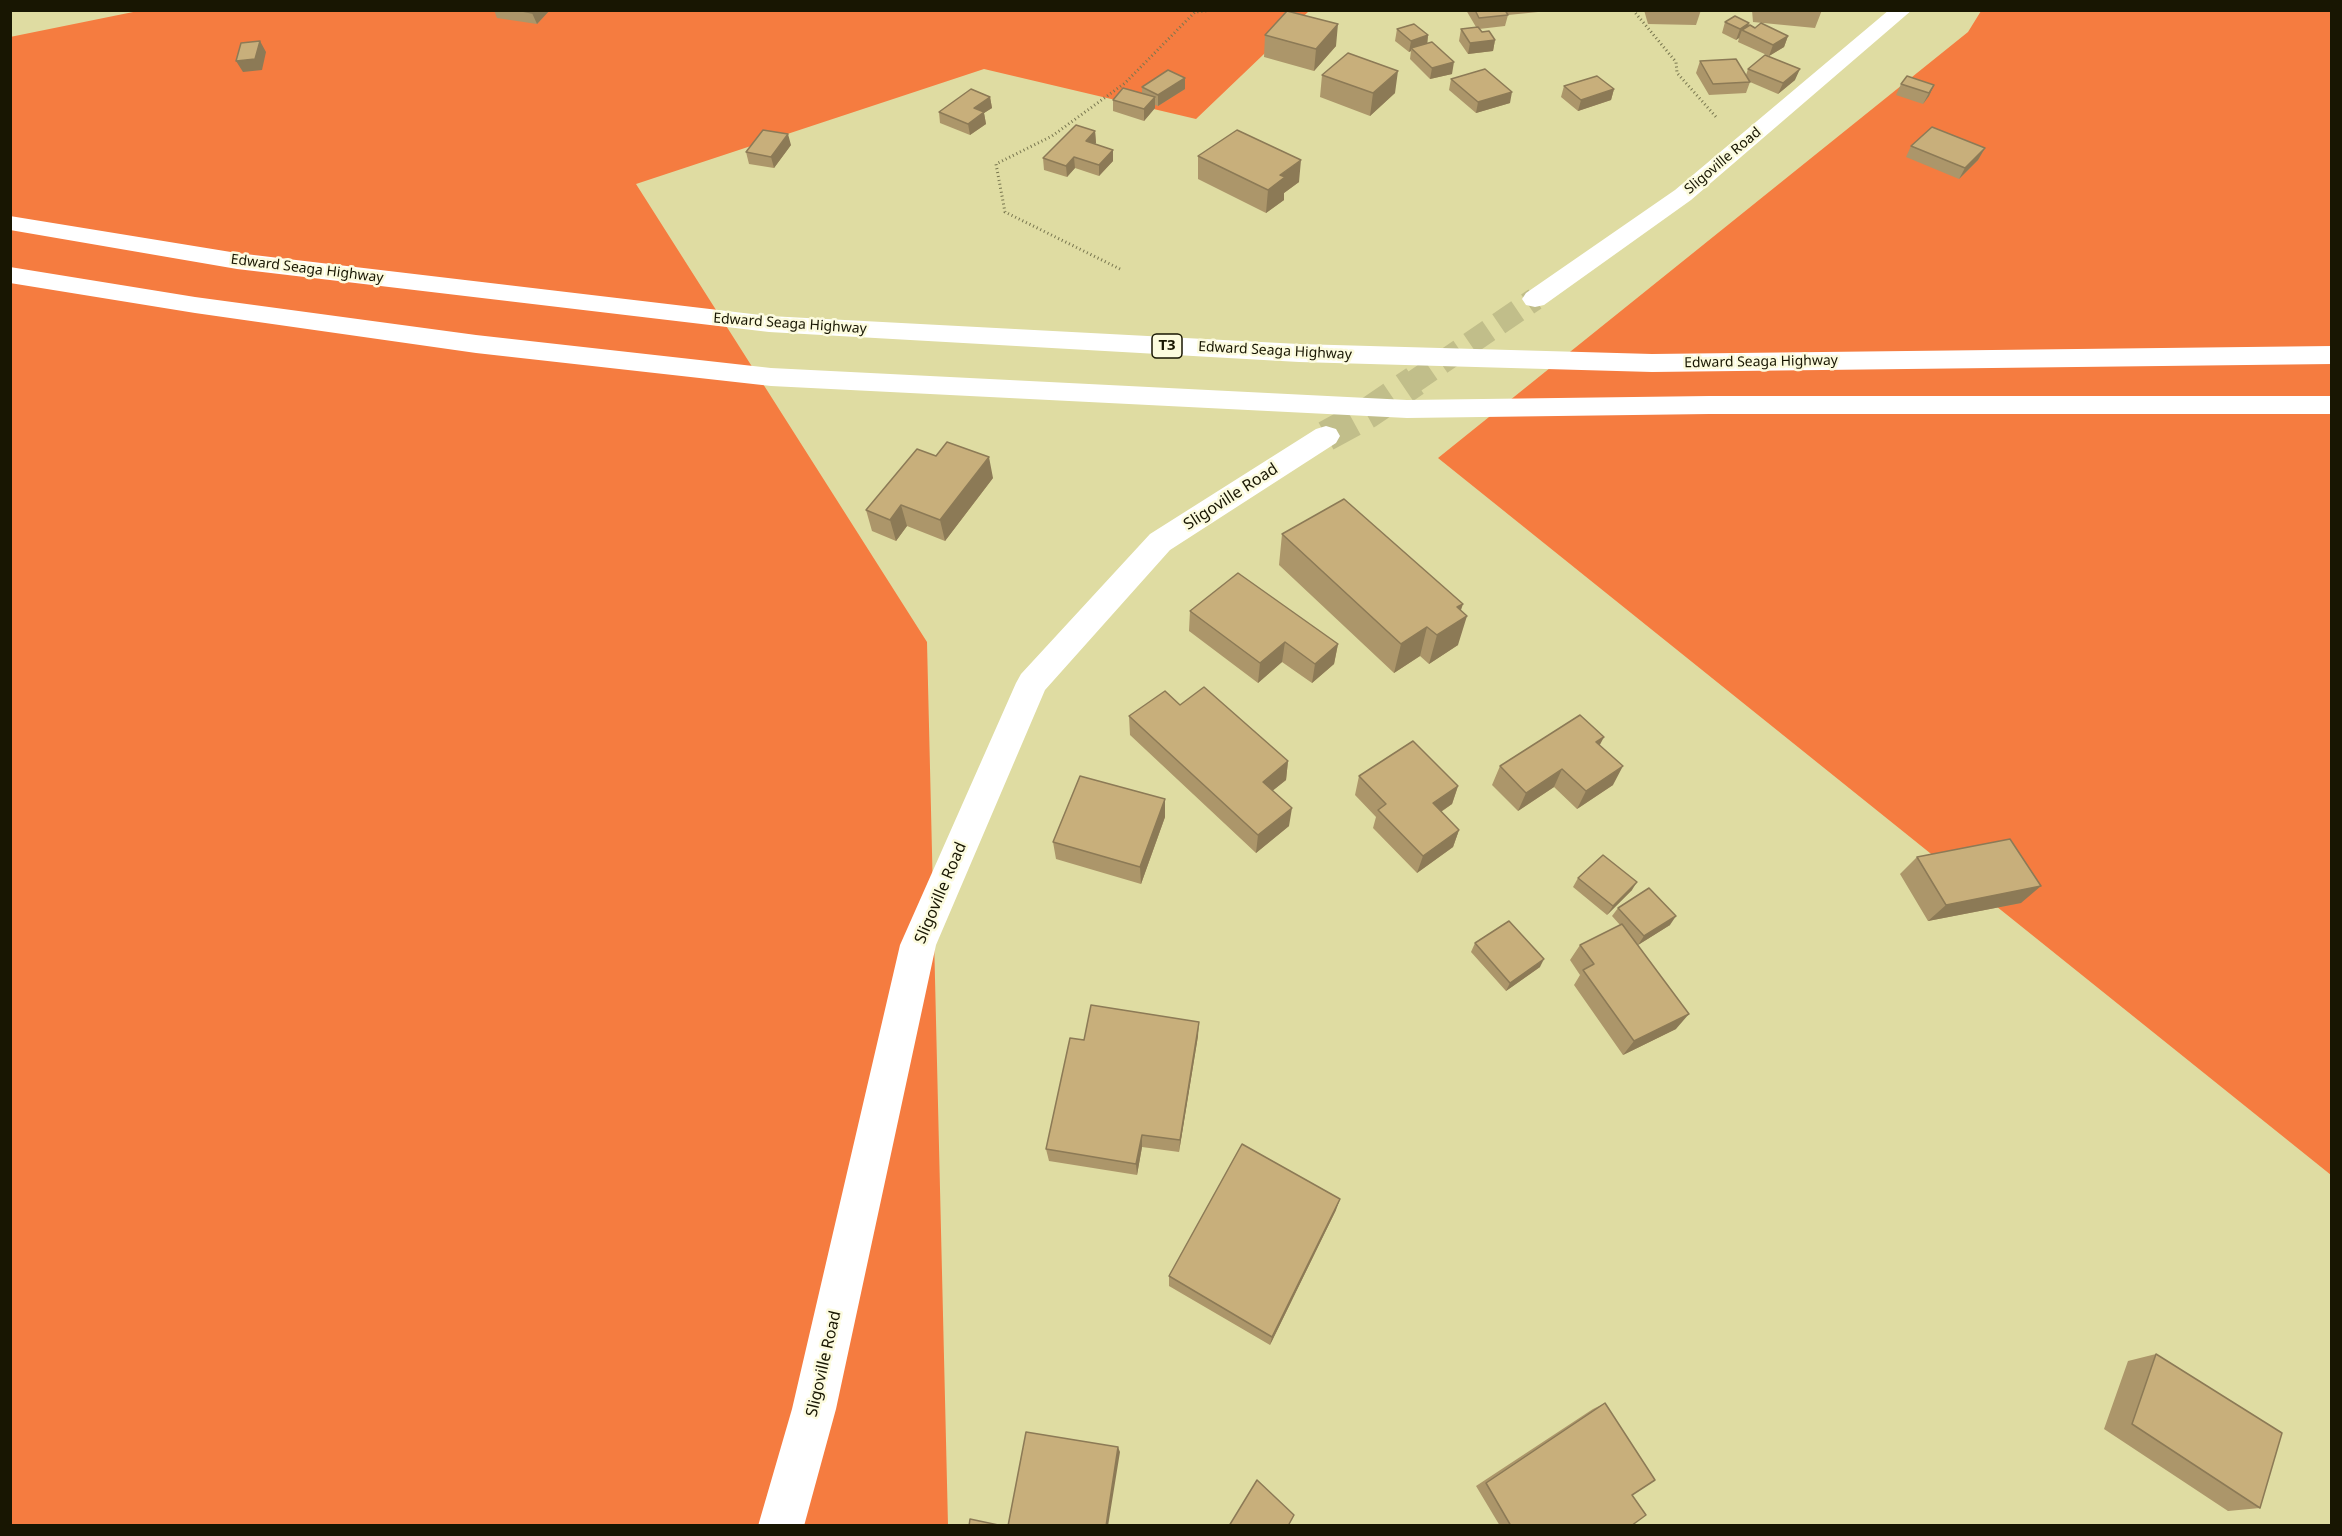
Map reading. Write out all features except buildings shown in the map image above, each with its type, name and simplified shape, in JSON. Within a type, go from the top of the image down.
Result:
[{"type":"main road","name":"Sligoville Road","points":[[1535,299],[1683,195],[1902,10]]},
{"type":"main road","name":"Edward Seaga Highway","points":[[10,224],[237,261],[769,324],[1299,353],[1652,363],[2331,355]]},
{"type":"main road","points":[[10,275],[195,305],[476,344],[771,377],[1407,410],[1709,405],[2331,405]]},
{"type":"main road","name":"Sligoville Road","points":[[781,1526],[814,1409],[918,945],[1032,683],[1160,542],[1326,436]]},
{"type":"path","points":[[1120,269],[1005,212],[996,164],[1052,136],[1125,83],[1195,12],[1215,10]]},
{"type":"path","points":[[1633,10],[1676,62],[1677,73],[1742,146]]},
{"type":"shaded area","points":[[143,10],[1309,11],[1196,119],[984,69],[636,184],[927,642],[948,1525],[11,1525],[10,37]]},
{"type":"shaded area","points":[[1981,11],[2331,11],[2331,1175],[1438,458],[1968,32]]},
{"type":"tunnel","points":[[1412,383],[1535,299]]},
{"type":"tunnel","points":[[1326,436],[1368,413],[1415,381]]}]
